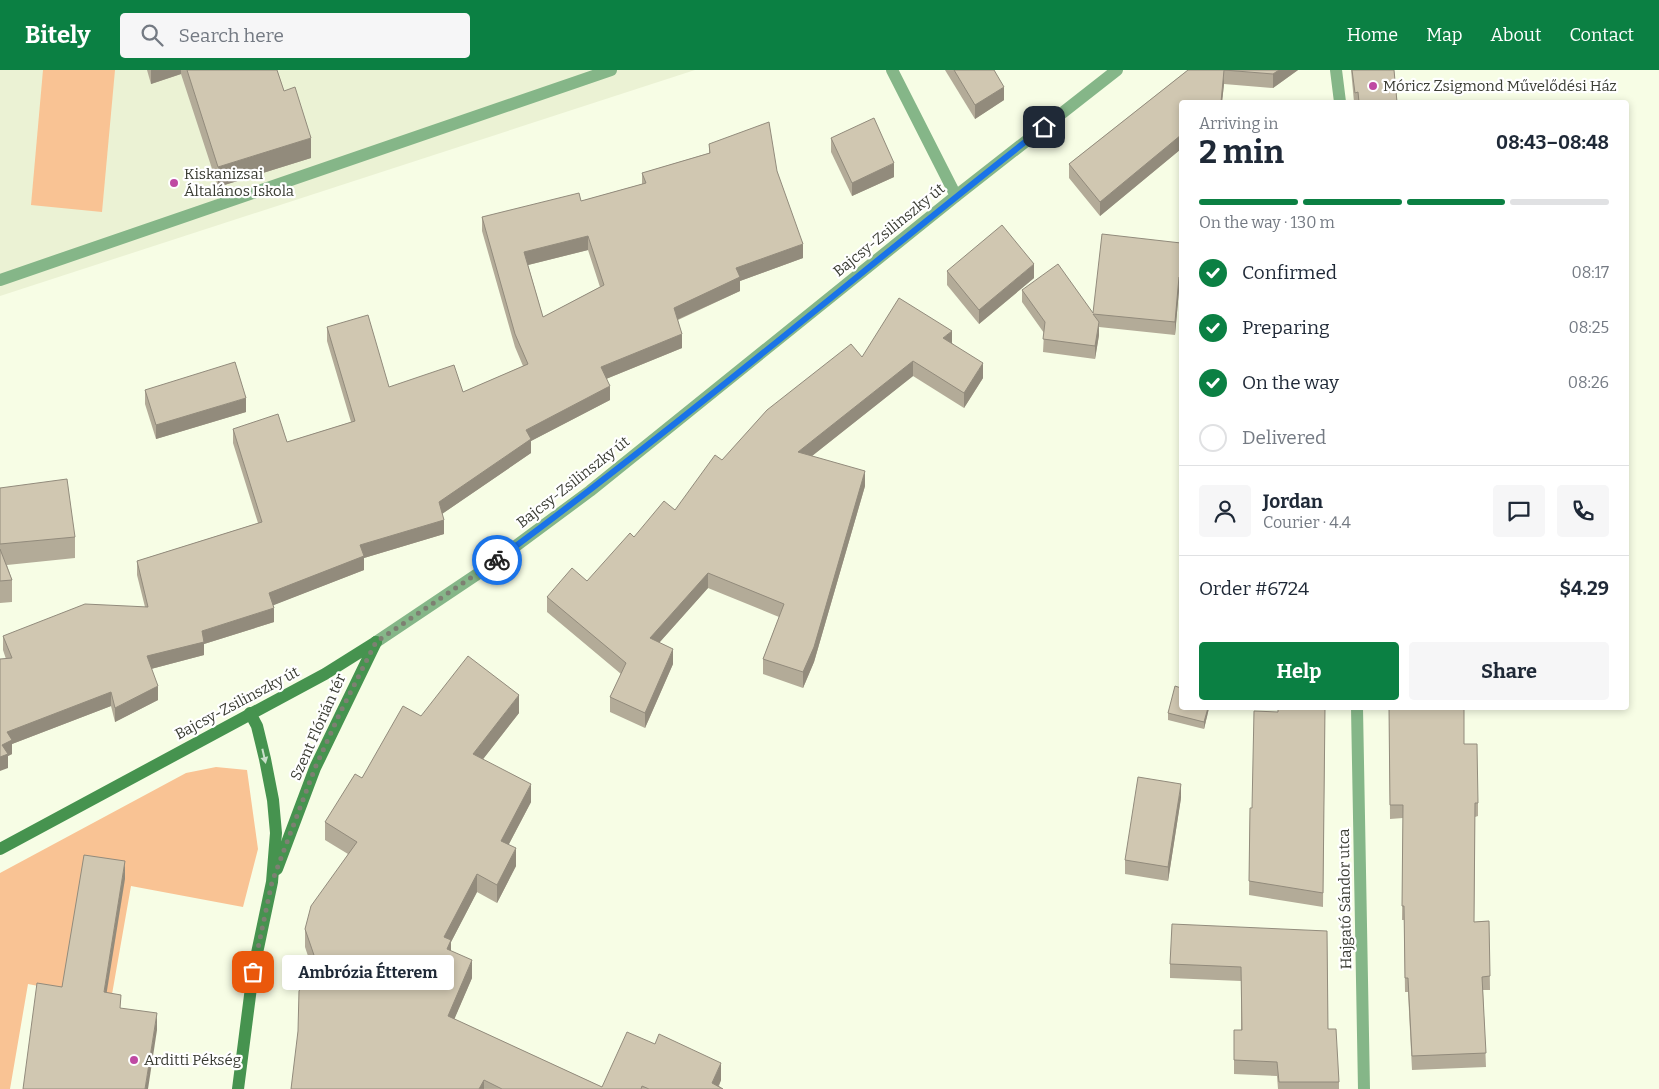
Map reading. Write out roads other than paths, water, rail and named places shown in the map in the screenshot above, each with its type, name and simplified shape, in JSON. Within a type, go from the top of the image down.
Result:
[{"type":"main road","name":"Bajcsy-Zsilinszky út","points":[[0,849],[325,674],[376,642]]},
{"type":"main road","name":"Szent Flórián tér","points":[[272,882],[315,768],[376,642]]},
{"type":"main road","name":"Szent Flórián tér","points":[[238,1089],[253,972],[272,882],[276,833],[273,800],[257,726],[250,713]]},
{"type":"street","points":[[0,280],[611,70]]},
{"type":"street","points":[[892,70],[956,196]]},
{"type":"street","name":"Bajcsy-Zsilinszky út","points":[[376,642],[482,571],[590,491],[956,196],[1117,70]]},
{"type":"street","points":[[1336,70],[1340,100]]},
{"type":"street","name":"Hajgató Sándor utca","points":[[1357,710],[1364,1089]]},
{"type":"place","name":"Móricz Zsigmond Művelődési Ház","points":[[1373,86]]},
{"type":"place","name":"Kiskanizsai Általános Iskola","points":[[174,183]]},
{"type":"place","name":"Ambrózia Étterem","points":[[253,972]]},
{"type":"place","name":"Arditti Pékség","points":[[134,1060]]}]
